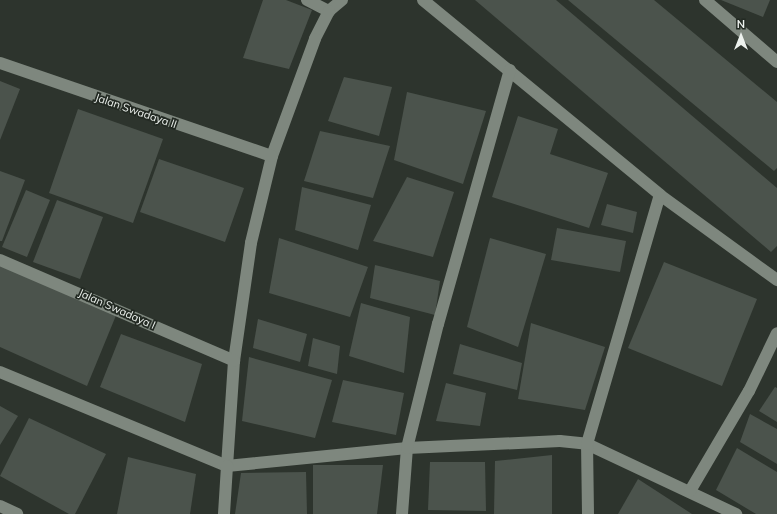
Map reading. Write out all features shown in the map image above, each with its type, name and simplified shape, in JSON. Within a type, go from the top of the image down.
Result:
[{"type":"street","points":[[307,0],[329,11]]},
{"type":"street","points":[[224,514],[234,361],[251,243],[272,156],[286,112],[329,11],[342,0]]},
{"type":"street","points":[[422,0],[510,70],[660,195],[777,280]]},
{"type":"street","points":[[705,0],[777,62]]},
{"type":"street","name":"Jalan Swadaya II","points":[[0,63],[272,156]]},
{"type":"street","points":[[402,514],[407,448],[438,324],[510,70]]},
{"type":"street","points":[[588,514],[587,444],[660,195]]},
{"type":"street","name":"Jalan Swadaya I","points":[[0,260],[234,361]]},
{"type":"street","points":[[690,491],[749,391],[777,333]]},
{"type":"street","points":[[0,372],[227,466],[407,448],[560,441],[587,444],[690,491],[736,514]]},
{"type":"street","points":[[0,506],[17,514]]},
{"type":"building","points":[[263,0],[286,0],[312,10],[289,69],[243,58]]},
{"type":"building","points":[[475,0],[556,0],[777,188],[777,246],[771,252]]},
{"type":"building","points":[[568,0],[654,0],[777,102],[777,168],[774,171]]},
{"type":"building","points":[[721,0],[770,0],[763,17]]},
{"type":"building","points":[[344,77],[392,87],[379,136],[328,121]]},
{"type":"building","points":[[0,81],[20,89],[0,140]]},
{"type":"building","points":[[407,92],[486,111],[463,184],[394,160]]},
{"type":"building","points":[[78,109],[163,139],[133,223],[49,193]]},
{"type":"building","points":[[518,116],[558,129],[550,154],[608,173],[589,228],[492,197]]},
{"type":"building","points":[[320,131],[390,146],[373,198],[304,181]]},
{"type":"building","points":[[159,159],[244,188],[225,242],[140,212]]},
{"type":"building","points":[[0,171],[25,180],[2,241],[0,241]]},
{"type":"building","points":[[407,177],[454,192],[433,257],[373,241]]},
{"type":"building","points":[[302,187],[371,205],[358,250],[295,230]]},
{"type":"building","points":[[26,190],[50,200],[27,257],[2,247]]},
{"type":"building","points":[[57,200],[103,217],[80,279],[33,262]]},
{"type":"building","points":[[607,204],[637,212],[633,233],[601,225]]},
{"type":"building","points":[[557,228],[626,241],[620,272],[551,260]]},
{"type":"building","points":[[279,238],[368,267],[350,317],[269,293]]},
{"type":"building","points":[[490,238],[546,254],[518,347],[467,327]]},
{"type":"building","points":[[664,262],[757,299],[722,386],[628,348]]},
{"type":"building","points":[[0,265],[117,313],[87,386],[0,347]]},
{"type":"building","points":[[375,265],[440,281],[435,315],[370,298]]},
{"type":"building","points":[[361,303],[410,317],[404,373],[349,356]]},
{"type":"building","points":[[258,319],[307,334],[300,362],[253,348]]},
{"type":"building","points":[[531,323],[605,347],[585,410],[518,399]]},
{"type":"building","points":[[121,334],[202,364],[185,422],[100,387]]},
{"type":"building","points":[[313,338],[340,346],[337,374],[308,366]]},
{"type":"building","points":[[460,344],[522,363],[517,390],[453,374]]},
{"type":"building","points":[[249,357],[332,380],[315,438],[242,421]]},
{"type":"building","points":[[343,380],[404,393],[396,435],[332,422]]},
{"type":"building","points":[[446,383],[486,393],[480,426],[436,421]]},
{"type":"building","points":[[775,387],[777,388],[777,422],[759,411]]},
{"type":"building","points":[[0,406],[18,416],[0,445]]},
{"type":"building","points":[[750,414],[777,429],[777,464],[740,442]]},
{"type":"building","points":[[29,418],[106,454],[75,514],[69,514],[0,476]]},
{"type":"building","points":[[737,448],[777,472],[777,514],[756,514],[716,490]]},
{"type":"building","points":[[552,455],[552,514],[494,514],[495,461]]},
{"type":"building","points":[[128,457],[196,474],[190,514],[117,514]]},
{"type":"building","points":[[430,462],[485,462],[486,511],[428,510]]},
{"type":"building","points":[[313,465],[383,465],[377,514],[313,514]]},
{"type":"building","points":[[306,472],[307,514],[235,514],[241,473]]},
{"type":"building","points":[[638,479],[692,514],[618,514]]}]
